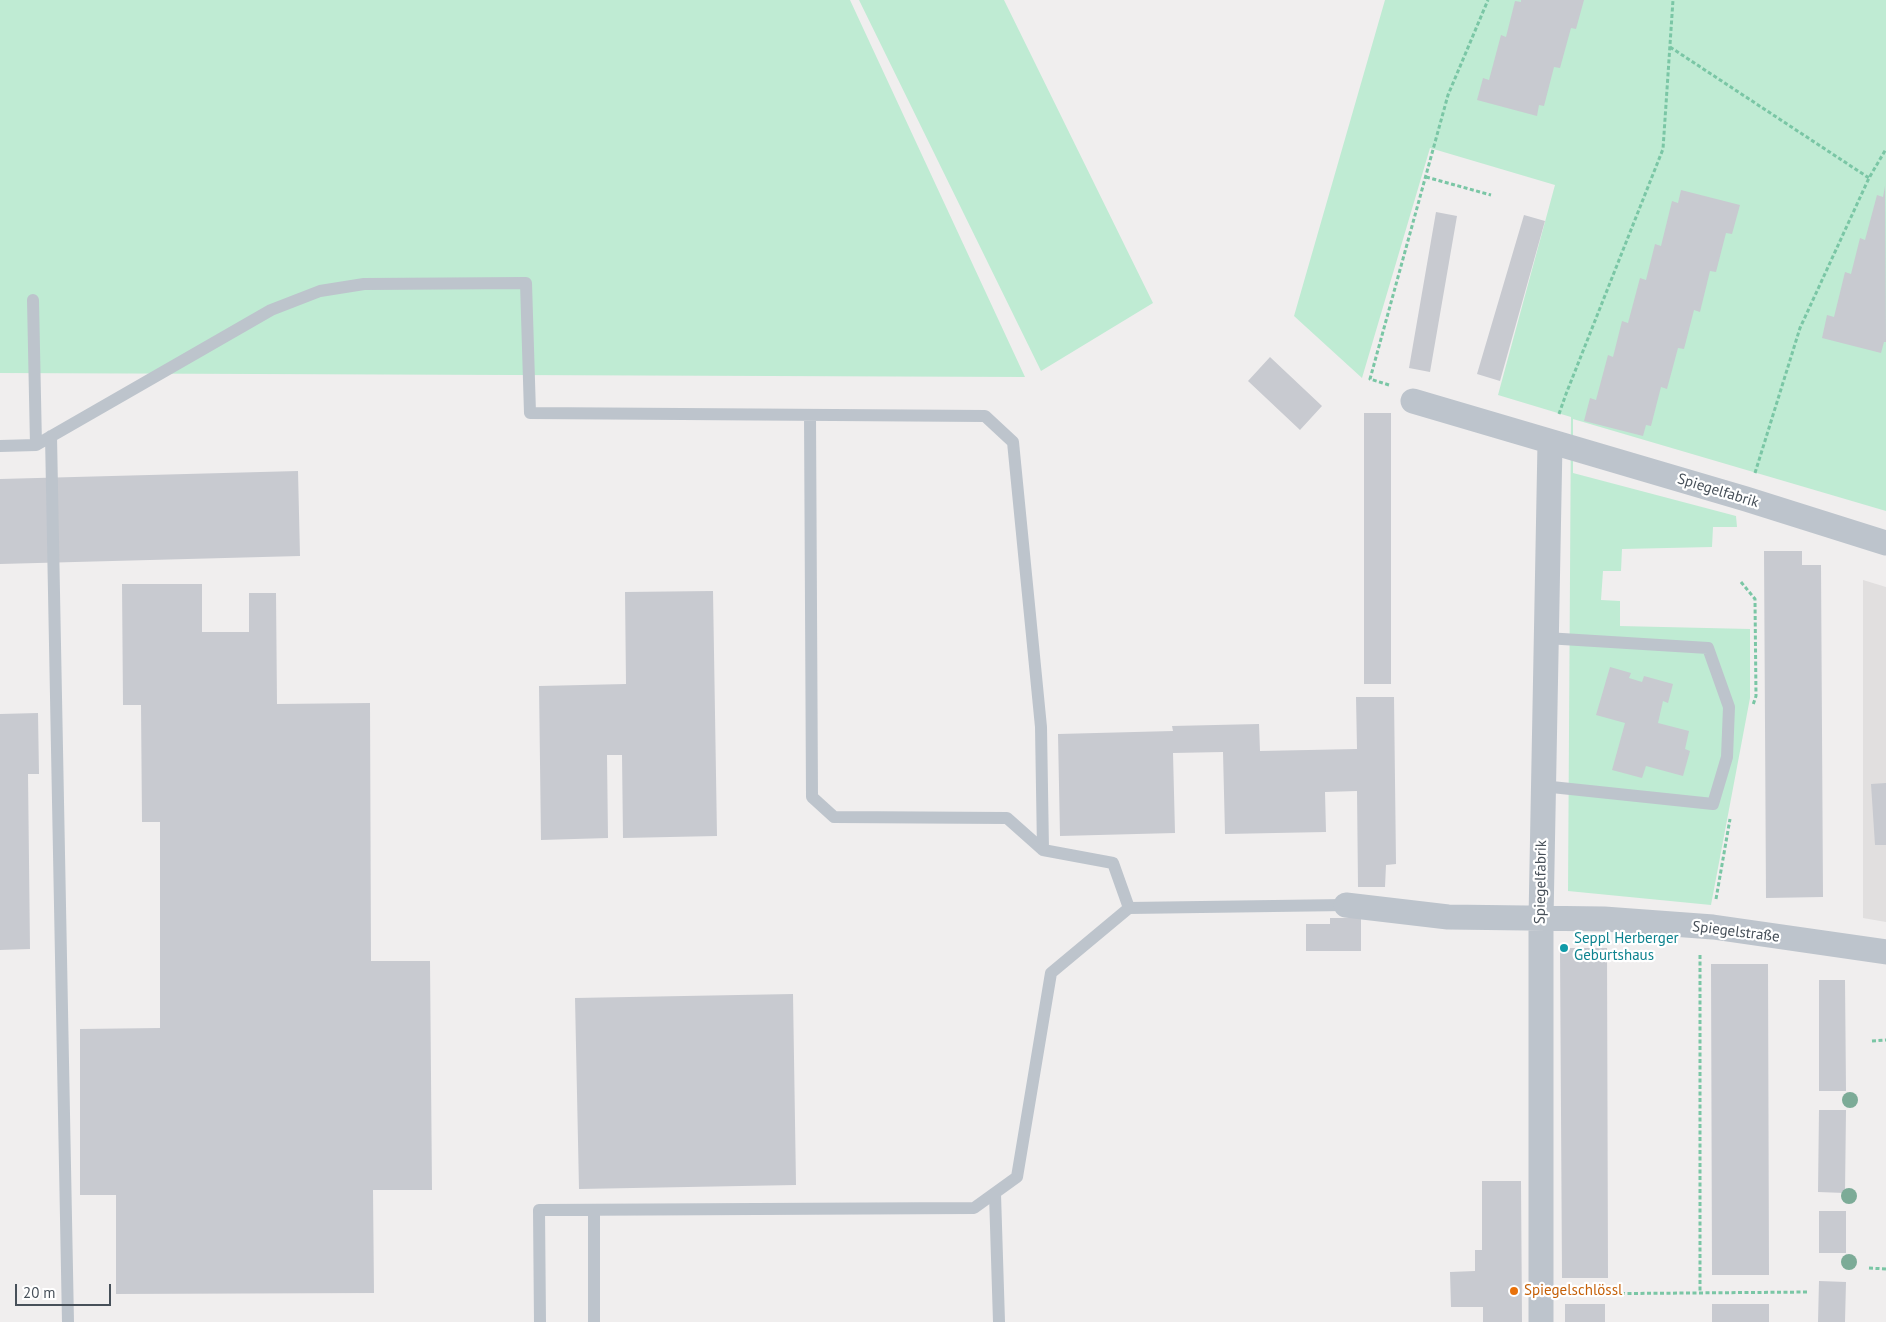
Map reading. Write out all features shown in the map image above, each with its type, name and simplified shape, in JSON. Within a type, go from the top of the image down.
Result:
[{"type":"street","name":"Spiegelfabrik","points":[[1413,401],[1550,443],[1746,499],[1886,543]]},
{"type":"street","name":"Spiegelfabrik","points":[[1541,1322],[1542,786],[1550,443]]},
{"type":"street","name":"Spiegelstraße","points":[[1346,905],[1448,917],[1604,920],[1724,928],[1886,952]]},
{"type":"lane","points":[[0,446],[36,445],[272,310],[320,291],[364,284],[526,283],[530,413],[985,416],[1013,442],[1041,728],[1043,850]]},
{"type":"lane","points":[[33,300],[36,445]]},
{"type":"lane","points":[[810,415],[812,797],[834,817],[1007,818],[1043,850],[1113,863],[1129,908]]},
{"type":"lane","points":[[51,436],[68,1322]]},
{"type":"lane","points":[[1542,786],[1713,804],[1727,757],[1729,707],[1708,648],[1546,638]]},
{"type":"lane","points":[[540,1322],[539,1210],[974,1208],[1017,1177],[1051,972],[1129,908],[1346,905]]},
{"type":"lane","points":[[995,1194],[999,1322]]},
{"type":"lane","points":[[594,1210],[594,1322]]},
{"type":"path","points":[[1413,401],[1406,390],[1370,379],[1448,95],[1488,0]]},
{"type":"path","points":[[1550,443],[1566,394],[1663,150],[1673,0]]},
{"type":"path","points":[[1670,47],[1869,178]]},
{"type":"path","points":[[1746,499],[1800,328],[1869,178],[1886,149]]},
{"type":"path","points":[[1426,177],[1491,195]]},
{"type":"path","points":[[1699,927],[1700,1294]]},
{"type":"path","points":[[1872,1041],[1886,1040]]},
{"type":"path","points":[[1869,1268],[1886,1268]]},
{"type":"path","points":[[1541,1294],[1808,1292]]},
{"type":"shaded area","points":[[1863,580],[1886,587],[1886,922],[1863,918]]},
{"type":"green space","points":[[0,0],[850,0],[1025,377],[0,373]]},
{"type":"green space","points":[[859,0],[1004,0],[1153,303],[1041,371]]},
{"type":"green space","points":[[1385,0],[1886,0],[1886,511],[1573,419],[1573,473],[1736,516],[1737,527],[1713,527],[1712,547],[1622,549],[1621,571],[1603,571],[1601,600],[1620,601],[1620,626],[1750,629],[1750,698],[1711,905],[1568,891],[1571,417],[1498,395],[1555,185],[1430,148],[1362,378],[1294,316]]},
{"type":"building","points":[[1521,0],[1584,0],[1576,29],[1571,28],[1560,68],[1554,67],[1544,106],[1539,105],[1537,116],[1477,100],[1483,78],[1489,80],[1501,35],[1506,37],[1515,1],[1521,2]]},
{"type":"building","points":[[1885,186],[1886,342],[1884,342],[1881,353],[1822,338],[1827,315],[1834,317],[1845,272],[1851,274],[1860,238],[1865,240],[1877,195],[1883,197]]},
{"type":"building","points":[[1681,190],[1740,205],[1732,234],[1726,233],[1716,272],[1710,271],[1700,312],[1694,310],[1684,349],[1678,348],[1667,389],[1661,387],[1651,426],[1646,425],[1643,436],[1584,421],[1590,398],[1596,400],[1608,355],[1613,357],[1622,321],[1628,323],[1640,278],[1646,280],[1655,244],[1661,246],[1672,201],[1678,203]]},
{"type":"building","points":[[1436,212],[1457,216],[1430,372],[1409,368]]},
{"type":"building","points":[[1524,215],[1545,221],[1500,381],[1477,374]]},
{"type":"building","points":[[1270,357],[1322,406],[1300,430],[1248,381]]},
{"type":"building","points":[[1364,413],[1391,413],[1391,684],[1364,684]]},
{"type":"building","points":[[298,471],[300,556],[0,564],[0,479]]},
{"type":"building","points":[[1764,551],[1802,551],[1802,565],[1821,565],[1823,897],[1766,898]]},
{"type":"building","points":[[122,584],[202,584],[202,632],[249,632],[249,593],[276,593],[277,704],[370,703],[371,961],[430,961],[432,1190],[373,1190],[374,1293],[116,1294],[116,1195],[80,1195],[80,1029],[160,1028],[160,822],[142,822],[141,705],[123,705]]},
{"type":"building","points":[[713,591],[717,836],[623,838],[622,755],[607,755],[608,838],[541,840],[539,686],[626,684],[625,592]]},
{"type":"building","points":[[1610,667],[1631,673],[1629,678],[1642,682],[1644,676],[1673,684],[1668,703],[1663,701],[1658,723],[1689,731],[1685,749],[1690,751],[1683,776],[1646,766],[1642,778],[1612,770],[1625,723],[1596,715]]},
{"type":"building","points":[[1356,697],[1394,697],[1396,864],[1386,865],[1385,887],[1358,887],[1357,791],[1325,792],[1326,832],[1225,834],[1223,752],[1173,753],[1175,833],[1060,836],[1058,734],[1173,731],[1172,726],[1259,724],[1260,751],[1357,749]]},
{"type":"building","points":[[38,713],[39,774],[28,774],[30,949],[0,950],[0,714]]},
{"type":"building","points":[[1886,783],[1886,845],[1875,845],[1871,784]]},
{"type":"building","points":[[1330,918],[1361,918],[1361,951],[1306,951],[1306,924],[1330,924]]},
{"type":"building","points":[[1560,948],[1607,948],[1608,1278],[1562,1278]]},
{"type":"building","points":[[1711,964],[1768,964],[1769,1275],[1712,1275]]},
{"type":"building","points":[[1819,980],[1845,980],[1846,1091],[1819,1091]]},
{"type":"building","points":[[793,994],[796,1185],[579,1189],[575,998]]},
{"type":"building","points":[[1819,1110],[1846,1110],[1845,1193],[1818,1192]]},
{"type":"building","points":[[1482,1181],[1521,1181],[1522,1322],[1483,1322],[1483,1307],[1451,1307],[1450,1272],[1475,1271],[1475,1250],[1482,1250]]},
{"type":"building","points":[[1819,1211],[1846,1211],[1846,1253],[1819,1253]]},
{"type":"building","points":[[1819,1281],[1846,1282],[1845,1322],[1818,1322]]},
{"type":"building","points":[[1565,1304],[1605,1304],[1605,1322],[1565,1322]]},
{"type":"building","points":[[1712,1304],[1769,1304],[1769,1322],[1712,1322]]},
{"type":"place","name":"Seppl Herberger Geburtshaus","points":[[1564,948]]},
{"type":"place","name":"Spiegelschlössl","points":[[1514,1291]]}]
